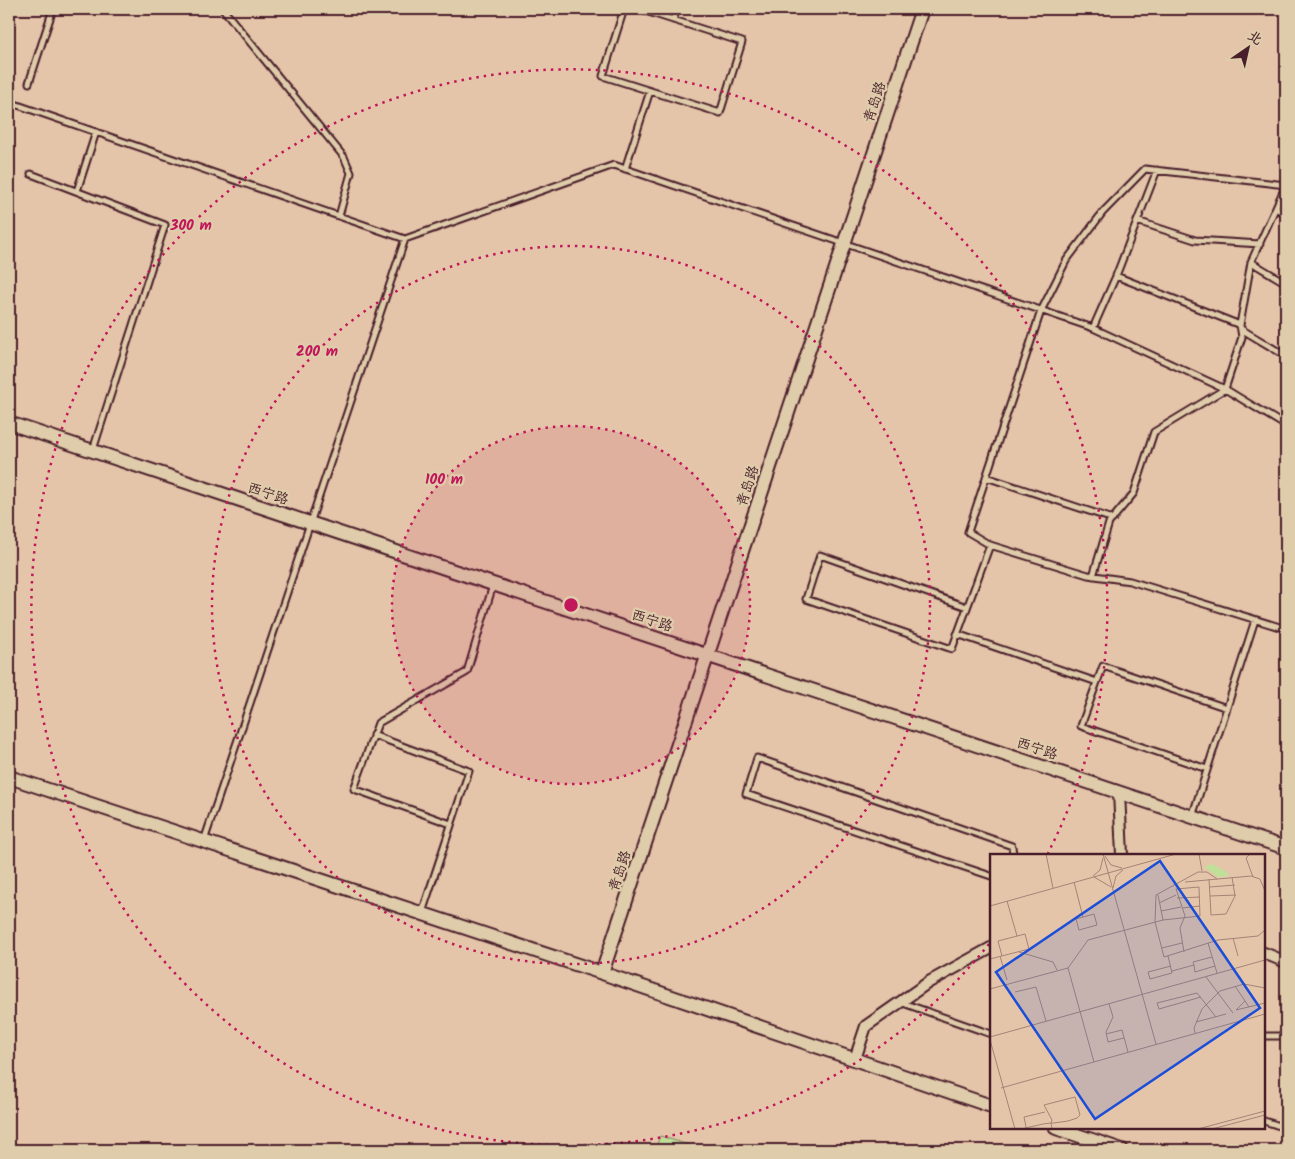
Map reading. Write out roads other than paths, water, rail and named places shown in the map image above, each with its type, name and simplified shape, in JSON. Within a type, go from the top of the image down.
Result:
[{"type":"street","name":"青岛路","points":[[602,973],[922,9]]},
{"type":"street","name":"西宁路","points":[[9,423],[1286,848]]},
{"type":"street","points":[[9,777],[602,973],[990,1106]]},
{"type":"street","points":[[1120,792],[1122,854]]},
{"type":"street","points":[[855,1059],[866,1026],[929,982],[990,949]]},
{"type":"street","points":[[1265,953],[1286,962]]},
{"type":"street","points":[[1059,1129],[1122,1150]]},
{"type":"lane","points":[[29,83],[53,9]]},
{"type":"lane","points":[[223,9],[344,157],[351,173],[339,216]]},
{"type":"lane","points":[[624,9],[603,76],[720,112],[742,42],[639,9]]},
{"type":"lane","points":[[673,20],[677,9]]},
{"type":"lane","points":[[625,169],[650,91]]},
{"type":"lane","points":[[9,102],[404,238],[614,165],[844,245],[1093,328],[1225,389],[1286,426]]},
{"type":"lane","points":[[77,191],[96,132]]},
{"type":"lane","points":[[1093,576],[1109,523],[1134,493],[1154,432],[1225,389],[1242,337],[1240,327],[1251,262],[1286,185],[1146,169],[1102,212],[1066,261],[1041,311],[968,532],[990,545],[1093,576],[1130,581],[1286,629]]},
{"type":"lane","points":[[1093,328],[1158,170]]},
{"type":"lane","points":[[31,174],[165,225],[92,451]]},
{"type":"lane","points":[[1276,208],[1286,214]]},
{"type":"lane","points":[[1138,221],[1195,240],[1260,244]]},
{"type":"lane","points":[[204,842],[404,238]]},
{"type":"lane","points":[[1251,262],[1286,283]]},
{"type":"lane","points":[[1116,276],[1240,327],[1286,356]]},
{"type":"lane","points":[[986,477],[1113,519]]},
{"type":"lane","points":[[967,607],[820,555],[806,599],[952,649],[990,545]]},
{"type":"lane","points":[[451,824],[354,789],[378,723],[467,672],[494,584]]},
{"type":"lane","points":[[1192,817],[1255,620]]},
{"type":"lane","points":[[957,634],[1097,682]]},
{"type":"lane","points":[[1207,769],[1081,726],[1103,666],[1227,708]]},
{"type":"lane","points":[[374,736],[469,771],[422,914]]},
{"type":"lane","points":[[990,876],[746,794],[757,758],[1012,846],[1013,854]]},
{"type":"lane","points":[[900,1002],[990,1034]]},
{"type":"lane","points":[[1265,1036],[1286,1036]]},
{"type":"lane","points":[[1265,1121],[1286,1128]]}]
